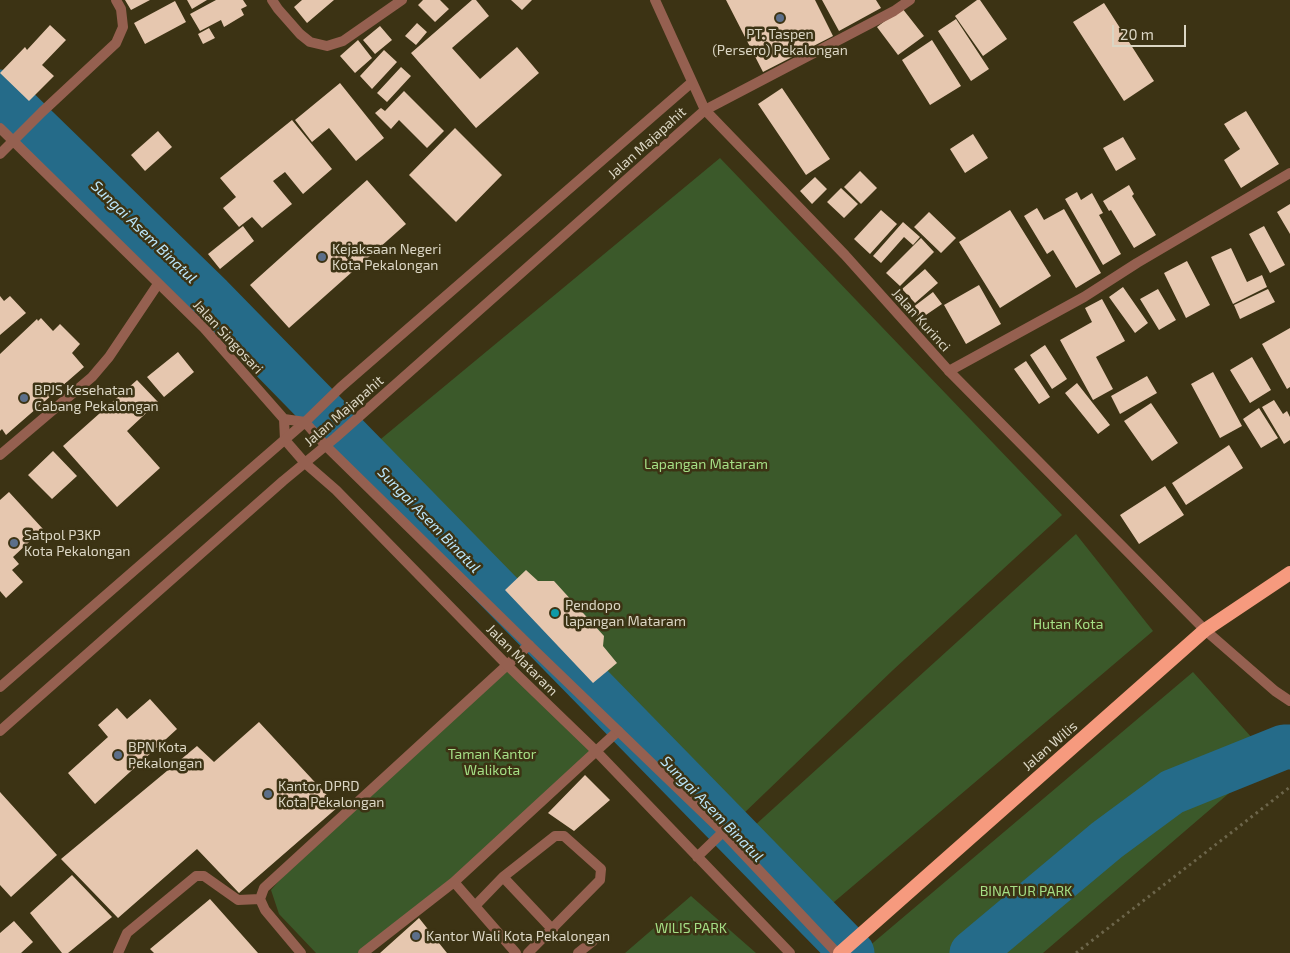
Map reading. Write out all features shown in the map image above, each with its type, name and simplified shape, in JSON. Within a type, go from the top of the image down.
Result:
[{"type":"highway","name":"Jalan Wilis","points":[[841,951],[1205,630],[1290,573]]},
{"type":"street","points":[[0,154],[116,43],[123,27],[121,9],[116,0]]},
{"type":"street","points":[[272,0],[278,10],[300,34],[310,42],[327,46],[343,41],[402,0]]},
{"type":"street","name":"Jalan Kurinci","points":[[655,0],[691,83],[705,110],[845,255],[949,371],[1205,630],[1275,691],[1290,701]]},
{"type":"street","name":"Jalan Majapahit","points":[[0,732],[705,110],[894,11],[910,0]]},
{"type":"street","name":"Jalan Majapahit","points":[[0,687],[285,440],[341,387],[691,83]]},
{"type":"street","name":"Jalan Singosari","points":[[0,128],[16,139],[158,284],[204,328],[284,419]]},
{"type":"street","points":[[949,371],[1084,297],[1152,254],[1290,173]]},
{"type":"street","points":[[0,455],[92,377],[110,357],[158,284]]},
{"type":"street","points":[[285,440],[284,419],[309,418],[326,446],[723,832],[841,951]]},
{"type":"street","name":"Jalan Mataram","points":[[285,440],[305,463],[336,490],[507,666],[595,750],[790,953]]},
{"type":"street","points":[[301,953],[265,910],[260,899],[264,888],[529,645]]},
{"type":"street","points":[[363,953],[454,882],[545,799],[595,750],[618,731]]},
{"type":"street","points":[[697,857],[723,832]]},
{"type":"street","points":[[475,906],[503,876],[555,836],[564,836],[601,869],[600,880],[553,930],[528,953]]},
{"type":"street","points":[[118,953],[127,933],[196,876],[204,876],[238,900],[260,899]]},
{"type":"street","points":[[503,876],[553,930]]},
{"type":"street","points":[[454,882],[516,953]]},
{"type":"street","points":[[578,953],[593,941]]},
{"type":"path","points":[[1076,953],[1290,787]]},
{"type":"green space","name":"Lapangan Mataram","points":[[720,158],[1062,515],[893,670],[741,816],[376,443]]},
{"type":"green space","name":"Hutan Kota","points":[[1076,534],[1153,631],[827,908],[753,827]]},
{"type":"green space","name":"Taman Kantor Walikota","points":[[507,665],[595,750],[455,879],[359,953],[316,953],[279,914],[271,890],[285,874]]},
{"type":"green space","name":"BINATUR PARK","points":[[1193,672],[1270,758],[1043,953],[861,953]]},
{"type":"green space","name":"WILIS PARK","points":[[691,896],[756,953],[625,953]]},
{"type":"building","points":[[125,0],[150,0],[131,10]]},
{"type":"building","points":[[187,0],[207,0],[192,9]]},
{"type":"building","points":[[216,0],[243,0],[247,6],[241,9],[244,15],[224,27],[221,20],[200,31],[190,14]]},
{"type":"building","points":[[302,0],[334,0],[307,23],[294,7]]},
{"type":"building","points":[[423,0],[440,0],[449,9],[435,22],[418,5]]},
{"type":"building","points":[[472,0],[476,0],[489,16],[452,48],[480,79],[517,47],[539,73],[476,128],[411,53]]},
{"type":"building","points":[[511,0],[532,0],[522,10]]},
{"type":"building","name":"PT. Taspen (Persero) Pekalongan","points":[[726,0],[815,0],[833,36],[763,72]]},
{"type":"building","points":[[822,0],[876,0],[881,8],[839,31]]},
{"type":"building","points":[[977,0],[980,0],[1007,39],[983,56],[955,16]]},
{"type":"building","points":[[175,1],[186,22],[145,44],[134,23]]},
{"type":"building","points":[[1104,3],[1154,81],[1124,101],[1073,22]]},
{"type":"building","points":[[902,8],[924,36],[898,55],[877,27]]},
{"type":"building","points":[[956,19],[989,69],[971,81],[938,31]]},
{"type":"building","points":[[417,23],[427,32],[416,45],[405,36]]},
{"type":"building","points":[[50,25],[66,40],[42,65],[54,76],[29,101],[0,73],[25,47],[27,50]]},
{"type":"building","points":[[380,26],[392,40],[375,54],[363,40]]},
{"type":"building","points":[[209,28],[215,38],[203,44],[198,34]]},
{"type":"building","points":[[358,40],[372,58],[355,73],[340,56]]},
{"type":"building","points":[[932,40],[961,86],[930,105],[902,60]]},
{"type":"building","points":[[384,50],[397,62],[372,89],[360,76]]},
{"type":"building","points":[[401,67],[411,76],[387,102],[377,93]]},
{"type":"building","points":[[340,83],[384,138],[356,161],[329,128],[312,142],[295,120]]},
{"type":"building","points":[[782,88],[830,159],[806,175],[758,104]]},
{"type":"building","points":[[404,91],[444,131],[427,148],[399,120],[391,129],[375,113],[381,108],[385,111]]},
{"type":"building","points":[[1246,111],[1279,164],[1241,188],[1224,160],[1240,149],[1224,124]]},
{"type":"building","points":[[292,120],[332,169],[303,194],[285,172],[273,181],[292,204],[262,228],[252,217],[239,227],[223,208],[236,197],[220,178]]},
{"type":"building","points":[[455,128],[502,175],[456,222],[409,175]]},
{"type":"building","points":[[158,131],[172,147],[145,171],[131,155]]},
{"type":"building","points":[[973,134],[988,158],[965,173],[950,149]]},
{"type":"building","points":[[1123,137],[1136,159],[1116,171],[1103,148]]},
{"type":"building","points":[[860,171],[877,188],[861,204],[844,187]]},
{"type":"building","points":[[815,177],[827,189],[812,204],[800,191]]},
{"type":"building","points":[[367,180],[406,224],[289,328],[250,285]]},
{"type":"building","points":[[1129,185],[1134,194],[1132,196],[1156,235],[1134,248],[1111,210],[1109,211],[1103,201]]},
{"type":"building","points":[[841,188],[858,204],[844,218],[827,202]]},
{"type":"building","points":[[1077,192],[1081,200],[1092,193],[1103,213],[1099,215],[1121,254],[1103,265],[1065,199]]},
{"type":"building","points":[[1290,204],[1290,234],[1277,212]]},
{"type":"building","points":[[1037,208],[1044,220],[1064,209],[1101,273],[1076,288],[1053,250],[1047,254],[1024,216]]},
{"type":"building","points":[[881,210],[897,224],[870,254],[854,239]]},
{"type":"building","points":[[1010,210],[1051,276],[1000,308],[959,242]]},
{"type":"building","points":[[929,212],[956,238],[941,253],[914,227]]},
{"type":"building","points":[[903,222],[920,237],[913,245],[904,237],[881,263],[873,256]]},
{"type":"building","points":[[243,226],[254,241],[220,269],[208,254]]},
{"type":"building","points":[[1264,226],[1285,265],[1270,273],[1249,234]]},
{"type":"building","points":[[921,238],[934,252],[900,286],[886,273]]},
{"type":"building","points":[[1231,248],[1247,282],[1262,275],[1267,287],[1233,304],[1211,257]]},
{"type":"building","points":[[1187,261],[1210,305],[1186,318],[1164,273]]},
{"type":"building","points":[[925,269],[938,283],[915,303],[902,289]]},
{"type":"building","points":[[979,285],[1001,324],[966,344],[944,305]]},
{"type":"building","points":[[1123,287],[1148,323],[1135,333],[1109,297]]},
{"type":"building","points":[[1158,289],[1176,320],[1159,330],[1140,299]]},
{"type":"building","points":[[1268,289],[1275,302],[1240,319],[1234,305]]},
{"type":"building","points":[[933,292],[942,304],[920,319],[912,308]]},
{"type":"building","points":[[0,296],[4,301],[10,296],[26,313],[0,335]]},
{"type":"building","points":[[1102,299],[1125,341],[1096,357],[1113,389],[1093,400],[1060,340],[1092,322],[1085,308]]},
{"type":"building","name":"BPJS Kesehatan Cabang Pekalongan","points":[[41,318],[53,331],[60,324],[80,344],[72,353],[84,367],[6,435],[2,429],[0,431],[0,354],[37,319],[38,321]]},
{"type":"building","points":[[1290,328],[1290,387],[1287,389],[1262,344]]},
{"type":"building","points":[[1045,345],[1067,379],[1052,389],[1030,355]]},
{"type":"building","points":[[178,352],[194,372],[164,397],[147,377]]},
{"type":"building","points":[[1252,357],[1271,390],[1250,403],[1230,370]]},
{"type":"building","points":[[1026,361],[1050,397],[1039,404],[1014,369]]},
{"type":"building","points":[[1213,372],[1242,426],[1220,438],[1191,384]]},
{"type":"building","points":[[1147,376],[1157,393],[1120,414],[1111,396]]},
{"type":"building","points":[[137,380],[158,402],[127,431],[160,468],[117,507],[63,446]]},
{"type":"building","points":[[1077,383],[1110,425],[1098,434],[1065,393]]},
{"type":"building","points":[[1274,400],[1283,414],[1287,411],[1290,417],[1290,440],[1284,444],[1262,407]]},
{"type":"building","points":[[1151,403],[1178,443],[1152,461],[1124,421]]},
{"type":"building","points":[[1259,408],[1278,438],[1261,448],[1243,419]]},
{"type":"building","points":[[1229,445],[1243,468],[1186,505],[1172,483]]},
{"type":"building","points":[[53,451],[77,476],[52,499],[28,475]]},
{"type":"building","points":[[1165,486],[1184,515],[1139,544],[1120,515]]},
{"type":"building","name":"Satpol P3KP Kota Pekalongan","points":[[9,492],[43,529],[13,557],[19,564],[12,570],[23,582],[6,598],[0,591],[0,500]]},
{"type":"building","name":"Pendopo lapangan Mataram","points":[[526,570],[538,581],[554,581],[604,636],[603,646],[617,663],[593,683],[505,590]]},
{"type":"building","name":"BPN Kota Pekalongan","points":[[150,699],[177,729],[95,804],[68,773],[108,737],[98,725],[117,708],[127,719]]},
{"type":"building","points":[[259,722],[338,807],[239,893],[197,849],[118,918],[61,859],[197,746],[214,762]]},
{"type":"building","points":[[585,775],[610,800],[574,831],[548,813]]},
{"type":"building","points":[[0,792],[57,855],[11,897],[0,885]]},
{"type":"building","points":[[72,875],[112,917],[68,953],[62,953],[30,913]]},
{"type":"building","points":[[210,899],[258,953],[154,953],[150,949]]},
{"type":"building","name":"Kantor Wali Kota Pekalongan","points":[[419,918],[447,953],[380,953]]},
{"type":"building","points":[[14,921],[33,942],[21,953],[0,953],[0,933]]},
{"type":"waterway","name":"Sungai Asem Binatul","points":[[0,92],[211,297],[852,953]]},
{"type":"waterway","name":"Sungai Asem Binatul","points":[[972,953],[1107,840],[1172,792],[1284,747],[1290,747]]},
{"type":"place","name":"PT. Taspen (Persero) Pekalongan","points":[[780,18]]},
{"type":"place","name":"Kejaksaan Negeri Kota Pekalongan","points":[[322,257]]},
{"type":"place","name":"BPJS Kesehatan Cabang Pekalongan","points":[[24,398]]},
{"type":"place","name":"Satpol P3KP Kota Pekalongan","points":[[14,543]]},
{"type":"place","name":"Pendopo lapangan Mataram","points":[[555,613]]},
{"type":"place","name":"BPN Kota Pekalongan","points":[[118,755]]},
{"type":"place","name":"Kantor DPRD Kota Pekalongan","points":[[268,794]]},
{"type":"place","name":"Kantor Wali Kota Pekalongan","points":[[416,936]]}]
